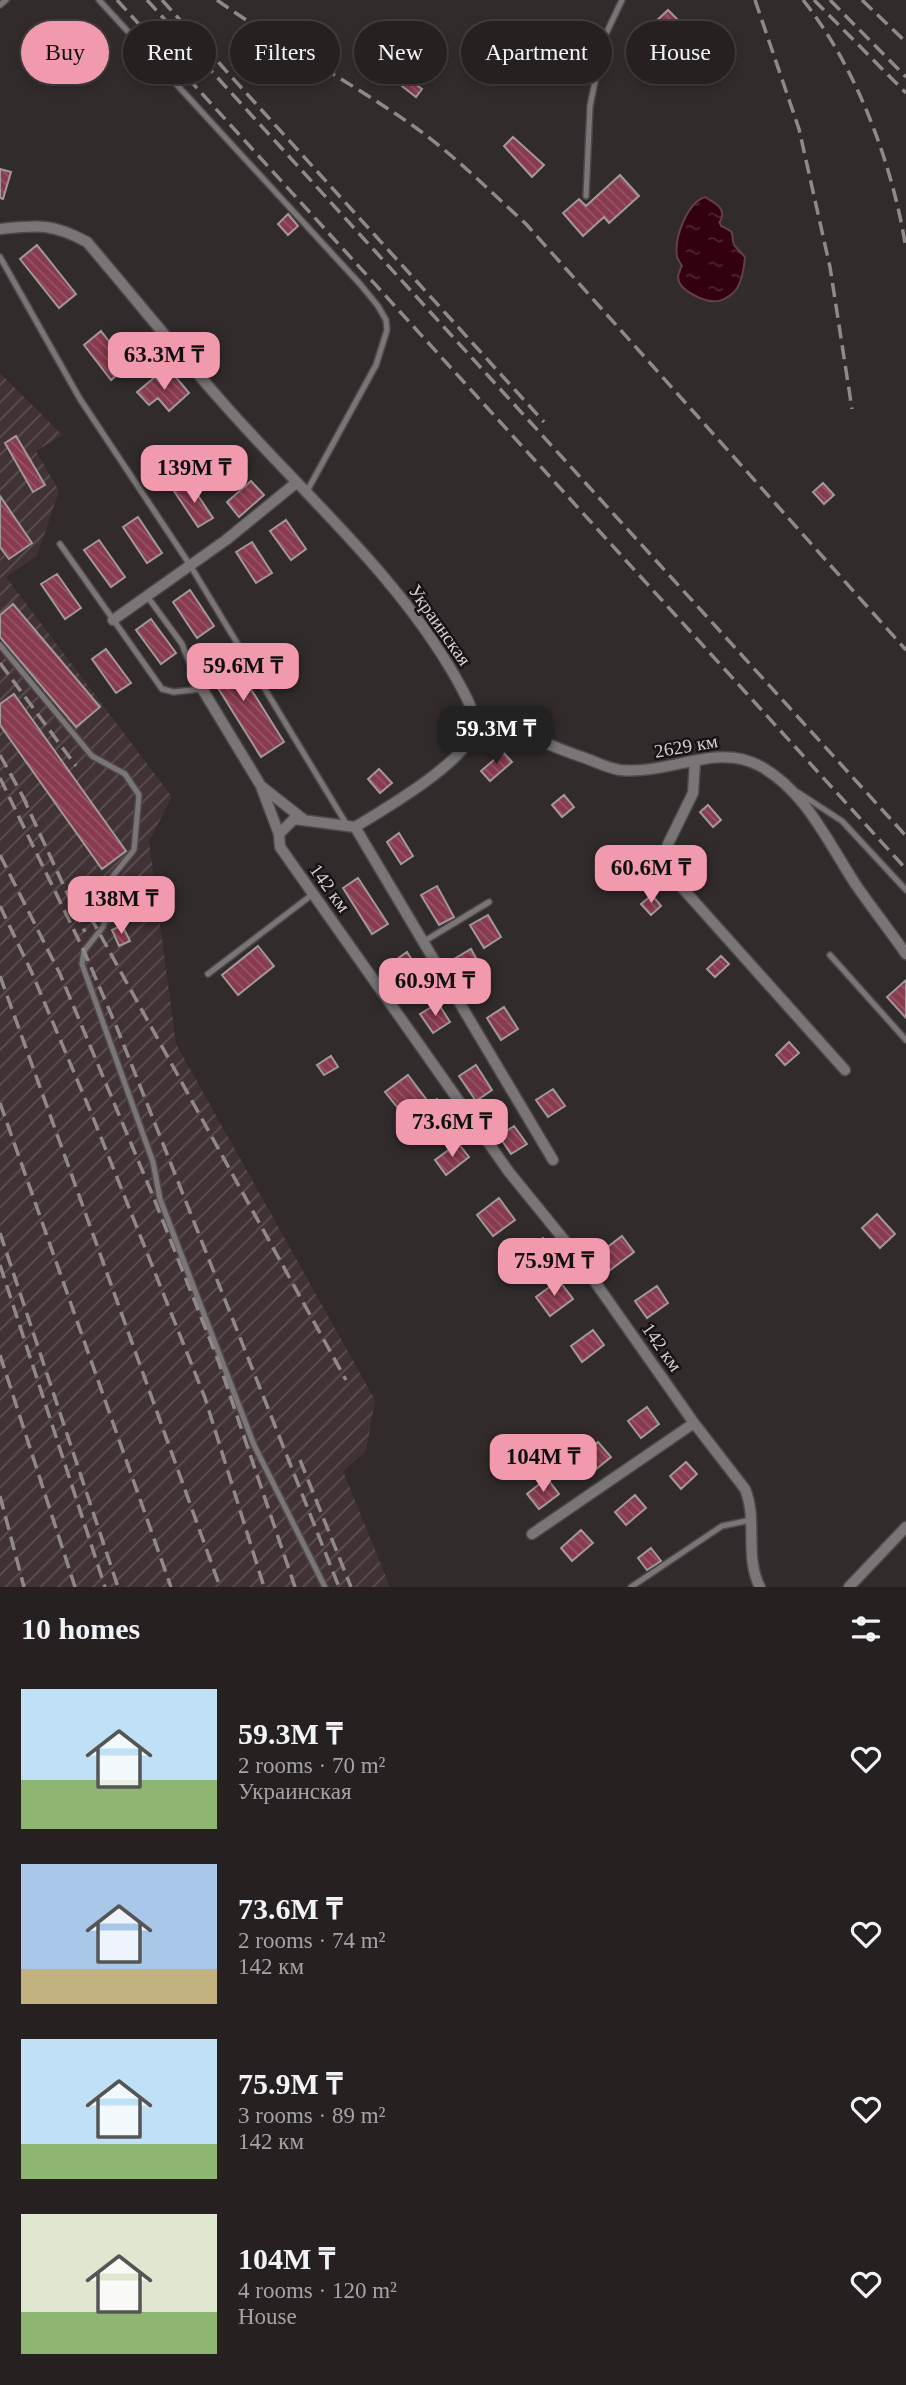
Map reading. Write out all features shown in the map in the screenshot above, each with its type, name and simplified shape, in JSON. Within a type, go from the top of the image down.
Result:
[{"type":"street","name":"Украинская","points":[[0,229],[40,225],[66,230],[87,242],[223,403],[344,531],[415,614],[444,658],[472,710]]},
{"type":"street","points":[[113,620],[226,540],[296,483]]},
{"type":"street","points":[[195,677],[261,786],[303,819]]},
{"type":"street","points":[[279,834],[294,819],[352,827],[418,789],[460,751],[473,734],[472,710]]},
{"type":"street","name":"2629 км","points":[[472,710],[567,752],[616,769],[649,770],[722,755],[740,757],[762,766],[801,801],[906,954]]},
{"type":"street","points":[[695,762],[693,793],[666,853],[676,881],[845,1070]]},
{"type":"street","name":"142 км","points":[[261,786],[279,834],[280,847],[509,1172],[574,1252],[694,1423],[745,1489],[749,1500],[752,1565],[757,1586]]},
{"type":"street","points":[[352,827],[553,1160]]},
{"type":"street","points":[[532,1534],[694,1423]]},
{"type":"street","points":[[849,1587],[906,1527]]},
{"type":"lane","points":[[0,5],[6,0]]},
{"type":"lane","points":[[99,0],[360,284],[386,320],[387,330],[376,365],[306,493]]},
{"type":"lane","points":[[586,196],[590,106],[604,38],[622,0]]},
{"type":"lane","points":[[0,257],[80,399],[190,565],[352,827]]},
{"type":"lane","points":[[60,544],[162,689],[174,692],[202,689]]},
{"type":"lane","points":[[147,596],[182,644],[195,677]]},
{"type":"lane","points":[[0,645],[92,756],[125,774],[139,795],[134,850],[112,877],[108,912],[103,926],[84,951],[82,964],[153,1162],[160,1199],[254,1445],[325,1587]]},
{"type":"lane","points":[[782,782],[842,821],[906,890]]},
{"type":"lane","points":[[208,974],[313,894]]},
{"type":"lane","points":[[423,942],[489,902]]},
{"type":"lane","points":[[830,955],[906,1040]]},
{"type":"lane","points":[[631,1587],[722,1526],[751,1520]]},
{"type":"shaded area","points":[[0,373],[62,435],[36,451],[59,491],[37,556],[6,577],[172,797],[149,841],[176,1044],[375,1400],[366,1451],[343,1471],[390,1587],[0,1587]]},
{"type":"water","points":[[705,197],[721,210],[721,226],[732,233],[734,245],[745,257],[736,290],[720,301],[707,300],[687,291],[678,277],[682,266],[677,249],[683,222],[693,206]]},
{"type":"building","points":[[668,10],[679,21],[656,21]]},
{"type":"building","points":[[415,84],[422,89],[416,97],[402,86]]},
{"type":"building","points":[[513,137],[544,165],[532,177],[504,146]]},
{"type":"building","points":[[0,169],[11,172],[3,199],[0,198]]},
{"type":"building","points":[[620,175],[639,196],[609,223],[604,217],[583,236],[563,213],[579,199],[586,206]]},
{"type":"building","points":[[288,214],[298,226],[288,235],[278,224]]},
{"type":"building","points":[[37,245],[76,294],[59,308],[20,259]]},
{"type":"building","points":[[101,331],[128,366],[111,380],[84,345]]},
{"type":"building","points":[[174,375],[189,393],[169,411],[158,398],[149,405],[137,392],[155,377],[162,385]]},
{"type":"building","points":[[16,436],[45,485],[33,492],[5,443]]},
{"type":"building","points":[[251,481],[264,495],[239,517],[227,502]]},
{"type":"building","points":[[189,482],[213,518],[198,527],[174,491]]},
{"type":"building","points":[[823,483],[834,495],[824,504],[813,492]]},
{"type":"building","points":[[0,496],[32,543],[9,559],[0,547]]},
{"type":"building","points":[[138,517],[162,553],[147,563],[123,527]]},
{"type":"building","points":[[286,520],[306,549],[291,560],[270,531]]},
{"type":"building","points":[[99,540],[125,577],[111,587],[84,550]]},
{"type":"building","points":[[252,542],[272,573],[256,583],[236,552]]},
{"type":"building","points":[[57,574],[81,608],[65,619],[41,584]]},
{"type":"building","points":[[190,590],[214,626],[197,638],[173,602]]},
{"type":"building","points":[[13,604],[100,707],[76,727],[0,637],[0,615]]},
{"type":"building","points":[[151,619],[176,653],[161,664],[136,630]]},
{"type":"building","points":[[106,649],[131,683],[116,693],[92,659]]},
{"type":"building","points":[[226,649],[284,742],[261,757],[203,664]]},
{"type":"building","points":[[14,694],[126,851],[102,869],[0,725],[0,704]]},
{"type":"building","points":[[503,752],[512,762],[490,781],[481,771]]},
{"type":"building","points":[[379,769],[392,783],[380,793],[368,779]]},
{"type":"building","points":[[564,795],[574,807],[562,817],[552,805]]},
{"type":"building","points":[[708,805],[721,820],[713,827],[700,812]]},
{"type":"building","points":[[399,833],[413,856],[401,864],[387,842]]},
{"type":"building","points":[[639,860],[648,869],[630,887],[621,877]]},
{"type":"building","points":[[358,878],[388,924],[372,934],[343,888]]},
{"type":"building","points":[[437,886],[454,917],[439,925],[421,895]]},
{"type":"building","points":[[652,895],[661,906],[651,915],[641,904]]},
{"type":"building","points":[[488,915],[501,937],[484,948],[470,925]]},
{"type":"building","points":[[122,925],[130,941],[119,946],[112,930]]},
{"type":"building","points":[[258,946],[274,966],[238,995],[222,975]]},
{"type":"building","points":[[471,949],[485,974],[468,984],[454,959]]},
{"type":"building","points":[[407,952],[417,968],[400,979],[390,964]]},
{"type":"building","points":[[721,956],[729,964],[715,977],[707,969]]},
{"type":"building","points":[[906,980],[906,1018],[887,997]]},
{"type":"building","points":[[438,1003],[450,1022],[433,1033],[420,1014]]},
{"type":"building","points":[[504,1007],[518,1029],[501,1040],[487,1018]]},
{"type":"building","points":[[789,1042],[799,1053],[785,1065],[776,1055]]},
{"type":"building","points":[[331,1056],[338,1067],[324,1075],[317,1065]]},
{"type":"building","points":[[476,1065],[492,1090],[476,1101],[459,1076]]},
{"type":"building","points":[[408,1075],[430,1104],[437,1099],[447,1113],[424,1131],[403,1103],[397,1107],[385,1092]]},
{"type":"building","points":[[553,1089],[565,1106],[548,1117],[536,1100]]},
{"type":"building","points":[[514,1126],[527,1144],[511,1154],[499,1136]]},
{"type":"building","points":[[458,1143],[469,1157],[446,1175],[435,1160]]},
{"type":"building","points":[[499,1198],[515,1220],[493,1236],[477,1215]]},
{"type":"building","points":[[877,1214],[895,1234],[880,1248],[862,1228]]},
{"type":"building","points":[[622,1236],[634,1252],[609,1271],[597,1255]]},
{"type":"building","points":[[543,1238],[551,1248],[540,1256],[533,1246]]},
{"type":"building","points":[[559,1280],[573,1299],[550,1316],[536,1297]]},
{"type":"building","points":[[657,1286],[668,1303],[647,1318],[635,1301]]},
{"type":"building","points":[[593,1330],[604,1345],[582,1362],[571,1346]]},
{"type":"building","points":[[647,1407],[659,1424],[641,1438],[628,1421]]},
{"type":"building","points":[[598,1442],[611,1457],[590,1474],[577,1459]]},
{"type":"building","points":[[686,1462],[697,1474],[681,1489],[670,1476]]},
{"type":"building","points":[[547,1478],[559,1494],[539,1509],[527,1494]]},
{"type":"building","points":[[635,1495],[646,1508],[626,1525],[615,1512]]},
{"type":"building","points":[[581,1530],[593,1543],[572,1561],[561,1548]]},
{"type":"building","points":[[651,1548],[661,1561],[647,1570],[638,1558]]},
{"type":"railway","points":[[117,0],[906,869]]},
{"type":"railway","points":[[147,0],[906,836]]},
{"type":"railway","points":[[162,0],[544,422]]},
{"type":"railway","points":[[217,0],[412,125],[456,160],[526,224],[906,650]]},
{"type":"railway","points":[[755,0],[799,129],[830,267],[852,409]]},
{"type":"railway","points":[[803,0],[840,55],[870,118],[892,184],[906,249]]},
{"type":"railway","points":[[814,0],[906,93]]},
{"type":"railway","points":[[830,0],[906,77]]},
{"type":"railway","points":[[862,0],[906,42]]},
{"type":"railway","points":[[0,663],[76,766]]},
{"type":"railway","points":[[0,755],[27,804]]},
{"type":"railway","points":[[0,778],[84,951],[117,1028],[339,1587]]},
{"type":"railway","points":[[22,795],[85,932]]},
{"type":"railway","points":[[0,855],[60,974],[153,1196],[218,1360],[295,1587]]},
{"type":"railway","points":[[80,898],[346,1380]]},
{"type":"railway","points":[[0,906],[32,973],[92,1115],[205,1398],[264,1587]]},
{"type":"railway","points":[[0,976],[220,1587]]},
{"type":"railway","points":[[0,1103],[171,1587]]},
{"type":"railway","points":[[0,1233],[118,1587]]},
{"type":"railway","points":[[0,1265],[105,1587]]},
{"type":"railway","points":[[0,1355],[75,1587]]},
{"type":"railway","points":[[300,1460],[351,1587]]},
{"type":"railway","points":[[0,1496],[24,1587]]}]
